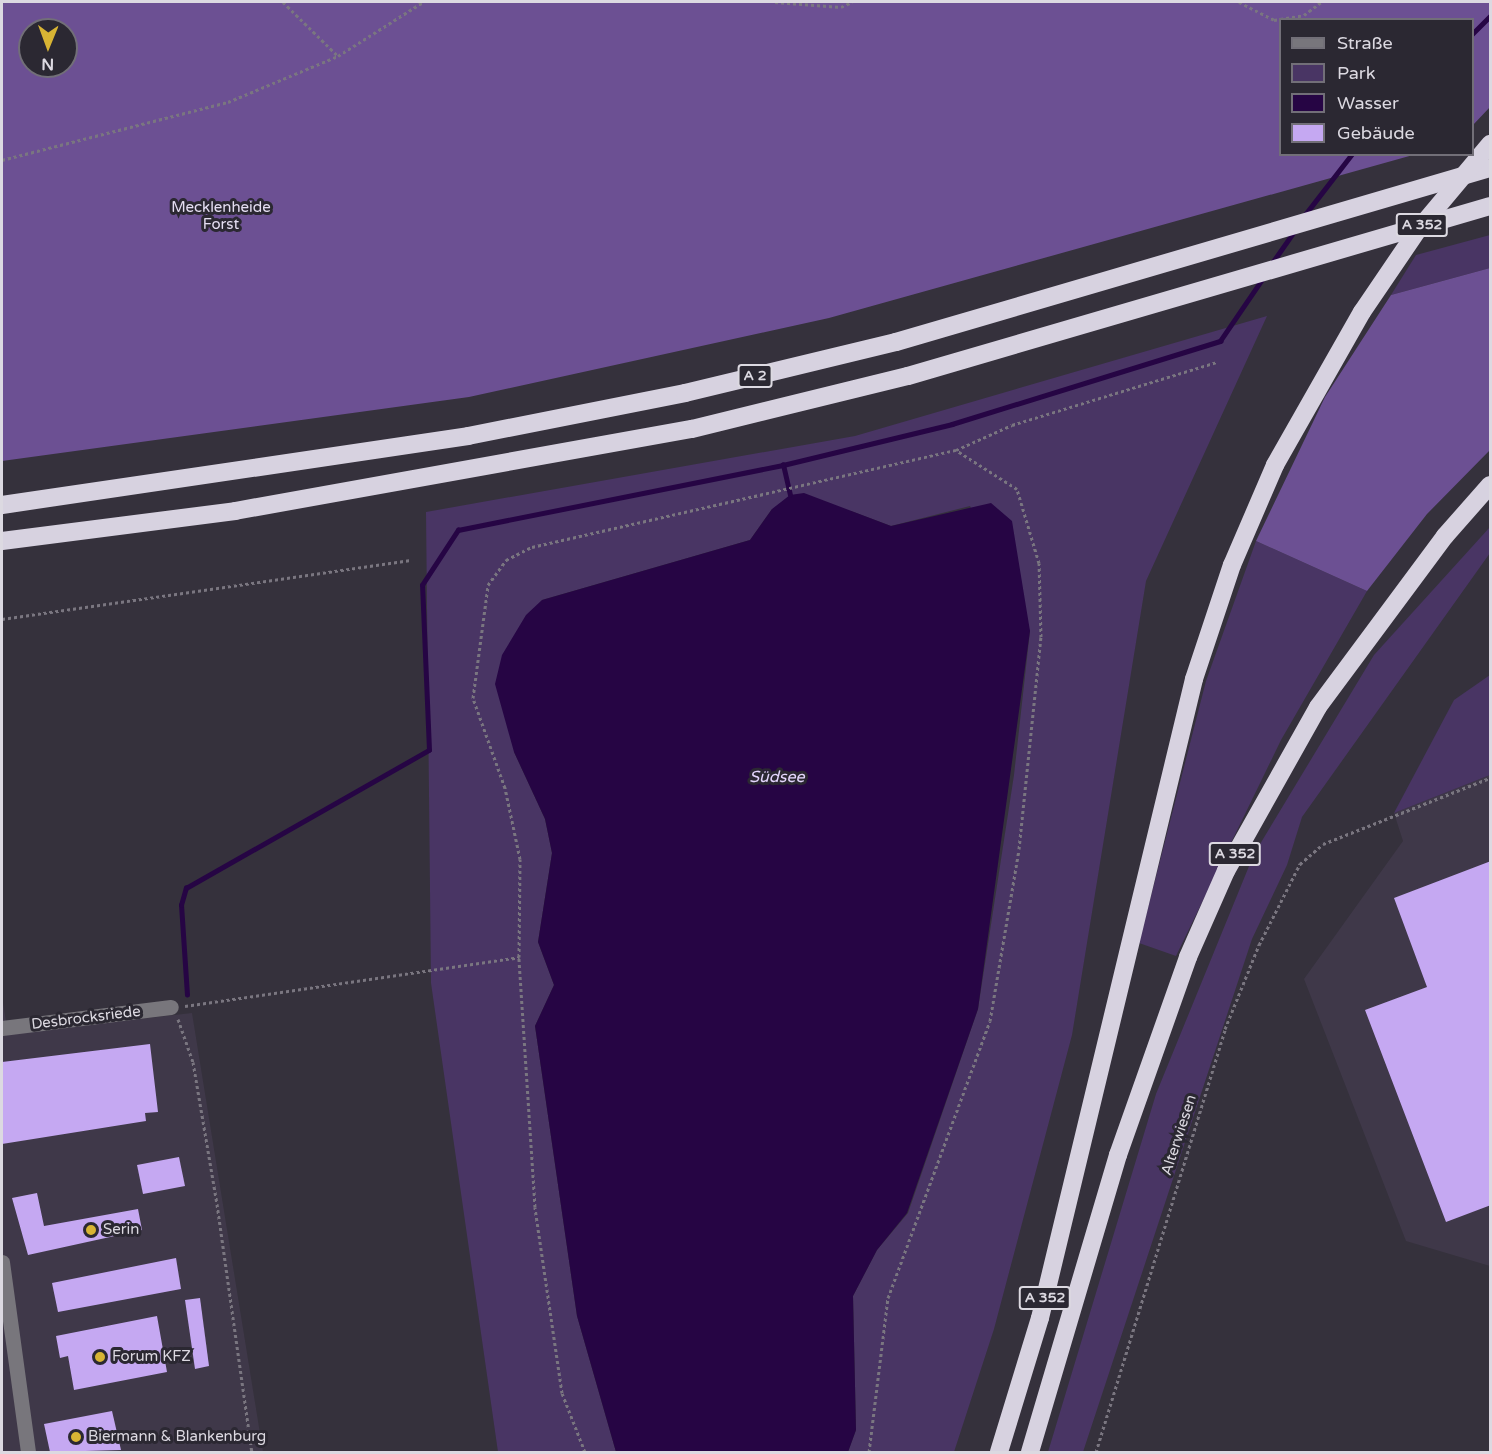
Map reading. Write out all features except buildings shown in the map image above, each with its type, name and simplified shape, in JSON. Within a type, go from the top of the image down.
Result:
[{"type":"highway","name":"A 352","points":[[999,1452],[1042,1307],[1156,817],[1194,679],[1232,565],[1275,465],[1362,312],[1417,231],[1491,144]]},
{"type":"highway","name":"A 2","points":[[2,505],[456,438],[685,393],[896,342],[1491,168]]},
{"type":"highway","name":"A 2","points":[[2,542],[456,475],[692,429],[908,376],[1491,206]]},
{"type":"highway","name":"A 352","points":[[1030,1452],[1118,1155],[1188,957],[1226,871],[1318,706],[1445,536],[1491,485]]},
{"type":"street","name":"Desbrocksriede","points":[[2,1029],[171,1007]]},
{"type":"street","points":[[2,1262],[28,1452]]},
{"type":"path","points":[[283,2],[338,56]]},
{"type":"path","points":[[2,160],[228,102],[338,56],[423,2]]},
{"type":"path","points":[[775,2],[841,7],[852,2]]},
{"type":"path","points":[[1239,2],[1274,20],[1279,19]]},
{"type":"path","points":[[1286,18],[1304,15],[1321,2]]},
{"type":"path","points":[[585,1452],[562,1393],[534,1207],[519,957],[520,859],[514,828],[473,698],[489,585],[506,560],[532,547],[956,450],[1012,425],[1217,362]]},
{"type":"path","points":[[869,1452],[888,1298],[990,1021],[1019,849],[1041,637],[1039,563],[1017,489],[993,470],[956,450]]},
{"type":"path","points":[[2,619],[411,560]]},
{"type":"path","name":"Alterwiesen","points":[[1096,1452],[1225,1029],[1259,945],[1300,864],[1323,844],[1491,778]]},
{"type":"path","points":[[252,1452],[193,1062],[185,1029],[171,1007],[519,957]]},
{"type":"shaded area","points":[[1490,775],[1490,1266],[1406,1241],[1304,979],[1403,841],[1394,813]]},
{"type":"shaded area","points":[[2,996],[8,1034],[192,1013],[263,1452],[2,1452]]},
{"type":"green space","name":"Mecklenheide Forst","points":[[2,2],[1490,2],[1490,107],[1474,124],[1474,18],[1279,18],[1279,156],[1409,156],[829,318],[469,397],[2,461]]},
{"type":"green space","points":[[1490,235],[1490,268],[1391,295],[1416,255]]},
{"type":"green space","points":[[1490,268],[1490,450],[1427,514],[1367,591],[1256,541],[1325,397],[1391,295]]},
{"type":"green space","points":[[1267,316],[1146,581],[1072,1035],[994,1329],[954,1452],[848,1452],[856,1430],[853,1296],[877,1250],[908,1213],[978,1009],[1014,775],[1030,631],[970,506],[891,526],[851,511],[772,509],[750,540],[542,600],[514,752],[545,819],[552,853],[538,942],[554,985],[535,1026],[577,1316],[616,1452],[498,1452],[431,983],[426,512],[855,436]]},
{"type":"green space","points":[[1490,527],[1490,553],[1302,817],[1287,865],[1252,939],[1083,1452],[1048,1452],[1156,1094],[1254,854],[1374,655]]},
{"type":"green space","points":[[1256,541],[1367,591],[1281,740],[1176,956],[1139,943],[1206,681]]},
{"type":"green space","points":[[1490,675],[1490,775],[1394,813],[1454,700]]},
{"type":"water","name":"Südsee","points":[[804,493],[891,526],[991,503],[1012,521],[1030,631],[978,1009],[907,1213],[877,1250],[853,1296],[856,1430],[848,1452],[616,1452],[577,1316],[535,1026],[554,985],[538,942],[552,853],[545,819],[514,752],[495,684],[502,655],[526,615],[542,600],[750,540],[772,509],[790,495]]},
{"type":"waterway","points":[[1474,32],[1490,16]]},
{"type":"waterway","points":[[1304,216],[1350,156]]},
{"type":"waterway","points":[[1272,263],[1293,233]]},
{"type":"waterway","points":[[790,495],[783,465],[952,424],[1220,341],[1263,278]]},
{"type":"waterway","points":[[187,995],[181,905],[186,888],[429,750],[422,585],[458,530],[783,465]]},
{"type":"place","name":"Serin","points":[[91,1230]]},
{"type":"place","name":"Forum KFZ","points":[[100,1357]]},
{"type":"place","name":"Biermann & Blankenburg","points":[[76,1437]]}]
